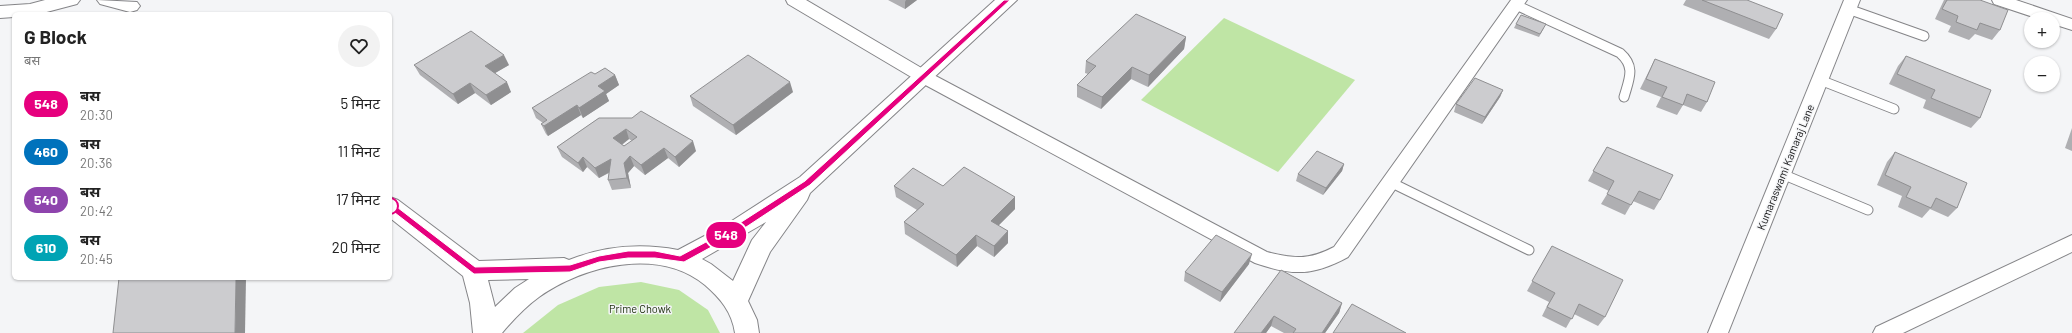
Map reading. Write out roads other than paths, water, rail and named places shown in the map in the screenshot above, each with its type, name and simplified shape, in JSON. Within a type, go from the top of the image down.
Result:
[{"type":"main road","points":[[0,12],[30,10],[70,0]]},
{"type":"main road","points":[[107,0],[132,7]]},
{"type":"main road","points":[[681,260],[735,230],[808,183],[1007,0]]},
{"type":"main road","points":[[736,301],[760,246],[808,183]]},
{"type":"main road","points":[[392,208],[474,271],[482,303],[486,333]]},
{"type":"main road","points":[[486,333],[508,308],[537,285],[570,268],[599,259],[628,255],[655,255],[681,260],[713,276],[736,301],[747,328],[747,333]]},
{"type":"main road","points":[[474,271],[570,268]]},
{"type":"street","points":[[794,0],[924,77],[1262,258],[1292,267],[1320,264],[1341,252],[1517,3]]},
{"type":"street","points":[[2000,0],[2072,25]]},
{"type":"street","name":"Kumaraswami Kamaraj Lane","points":[[1718,333],[1850,5]]},
{"type":"street","points":[[1884,333],[2072,243]]},
{"type":"lane","points":[[1517,3],[1624,54],[1630,61],[1631,69],[1624,97]]},
{"type":"lane","points":[[1850,5],[1924,36]]},
{"type":"lane","points":[[1820,80],[1894,109]]},
{"type":"lane","points":[[1782,174],[1868,210]]},
{"type":"lane","points":[[1390,182],[1529,250]]},
{"type":"park label","name":"Prime Chowk","points":[[640,308]]}]
